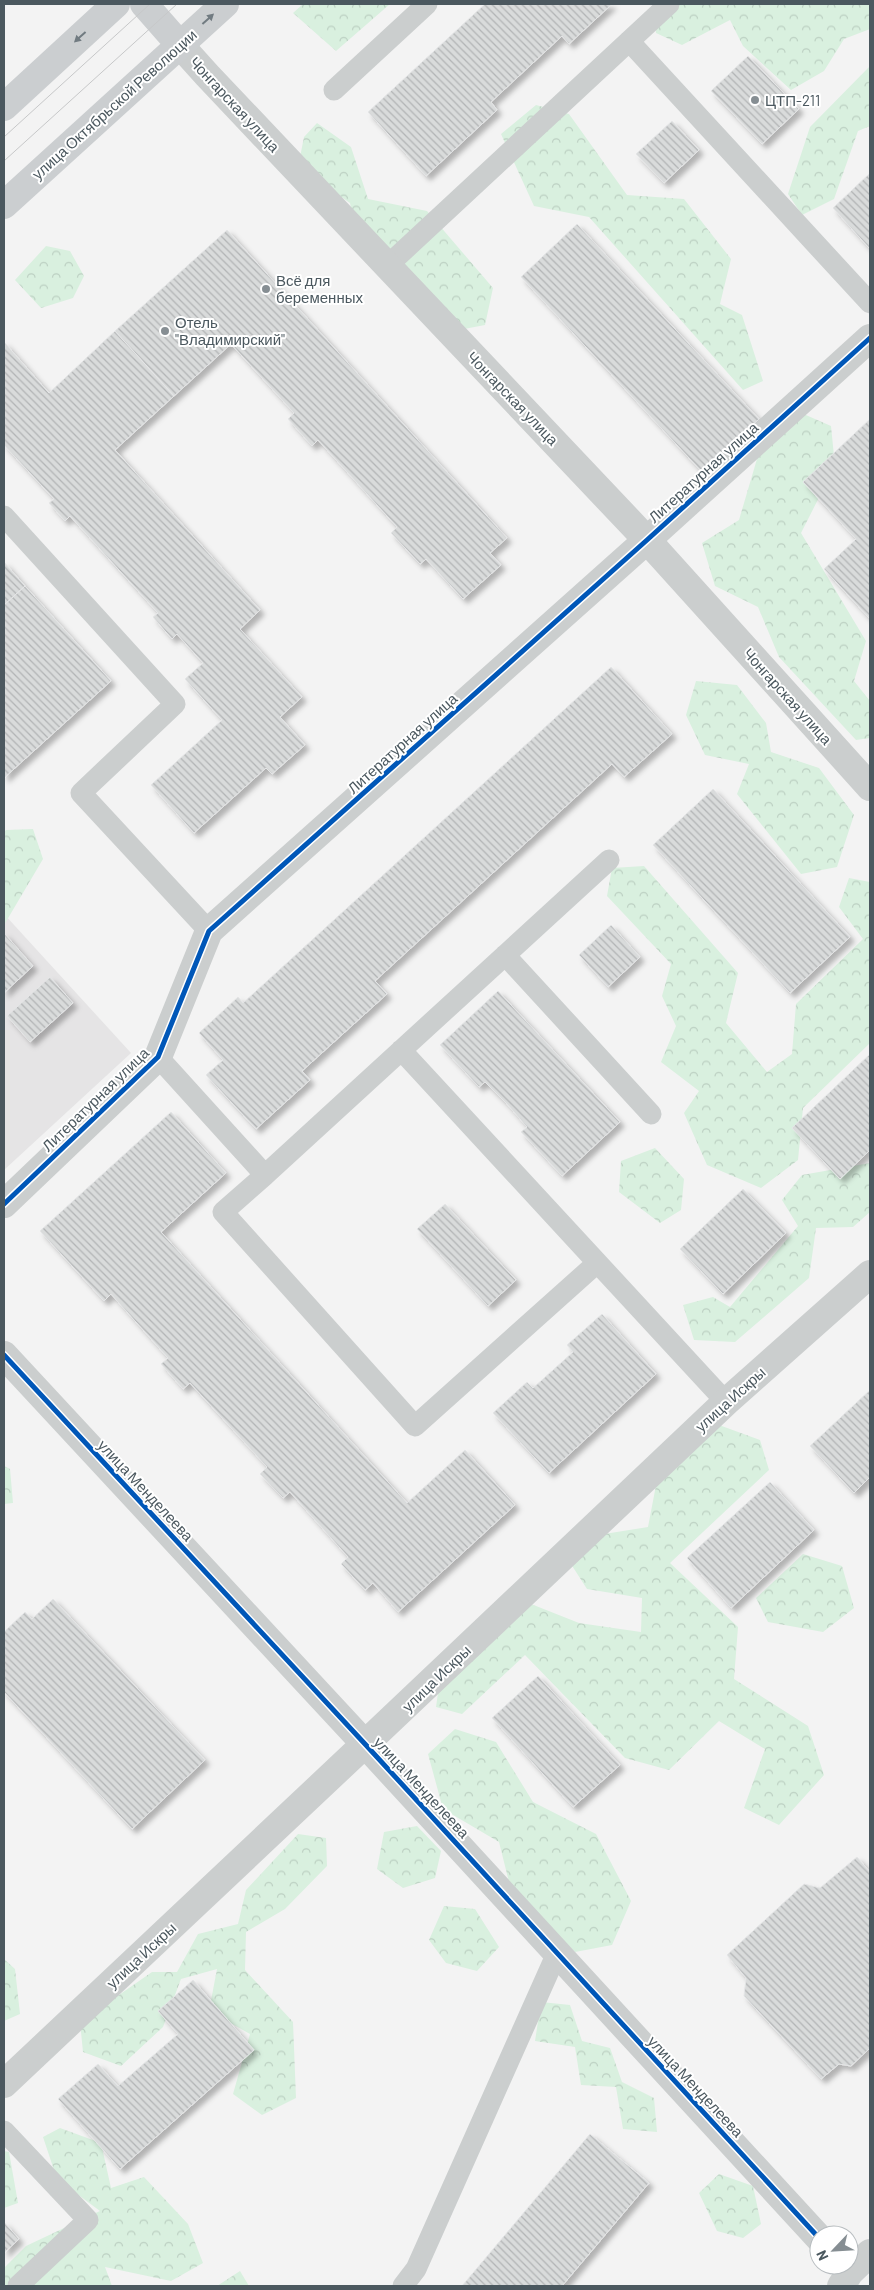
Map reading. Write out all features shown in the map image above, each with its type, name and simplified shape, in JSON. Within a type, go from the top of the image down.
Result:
[{"type":"main road","points":[[4,107],[116,4]]},
{"type":"main road","name":"улица Октябрьской Революции","points":[[4,205],[225,4]]},
{"type":"main road","name":"Чонгарская улица","points":[[148,8],[180,44]]},
{"type":"street","name":"Чонгарская улица","points":[[180,44],[647,540],[870,787]]},
{"type":"street","name":"Литературная улица","points":[[4,1204],[158,1057],[209,931],[870,338]]},
{"type":"street","name":"улица Искры","points":[[4,2084],[726,1402],[870,1274]]},
{"type":"street","name":"улица Менделеева","points":[[4,1355],[366,1744],[809,2227]]},
{"type":"street","points":[[859,2263],[870,2253]]},
{"type":"lane","points":[[334,90],[427,4]]},
{"type":"lane","points":[[387,266],[668,4]]},
{"type":"lane","points":[[629,41],[870,303]]},
{"type":"lane","points":[[4,516],[175,704],[81,793],[209,931]]},
{"type":"lane","points":[[597,1263],[415,1426],[223,1212],[609,860]]},
{"type":"lane","points":[[505,955],[651,1114]]},
{"type":"lane","points":[[401,1050],[726,1402]]},
{"type":"lane","points":[[158,1057],[265,1175]]},
{"type":"lane","points":[[402,2286],[416,2269],[557,1953]]},
{"type":"lane","points":[[4,2131],[88,2220],[18,2286]]},
{"type":"shaded area","points":[[4,914],[131,1053],[4,1170]]},
{"type":"green space","points":[[303,4],[390,4],[336,51],[293,13]]},
{"type":"green space","points":[[653,4],[870,4],[870,29],[844,39],[824,71],[791,90],[743,46],[730,20],[682,45],[656,33]]},
{"type":"green space","points":[[870,66],[870,126],[858,131],[834,199],[802,215],[788,194],[810,127]]},
{"type":"green space","points":[[536,105],[569,114],[627,195],[684,199],[731,259],[720,304],[742,315],[763,381],[743,390],[589,217],[534,206],[501,134]]},
{"type":"green space","points":[[317,123],[351,147],[368,199],[427,211],[493,288],[485,325],[443,333],[358,243],[350,203],[298,167],[304,137]]},
{"type":"green space","points":[[46,246],[70,251],[84,276],[73,298],[41,308],[15,280]]},
{"type":"green space","points":[[799,412],[831,426],[835,466],[801,533],[866,641],[854,681],[870,701],[870,738],[856,740],[779,657],[758,607],[715,586],[702,543],[739,520],[762,442]]},
{"type":"green space","points":[[696,681],[737,685],[766,723],[771,752],[819,768],[854,815],[837,867],[801,874],[737,794],[749,764],[705,755],[686,715]]},
{"type":"green space","points":[[33,829],[43,859],[4,925],[4,832],[6,830]]},
{"type":"green space","points":[[644,866],[738,973],[726,1023],[767,1072],[792,1054],[796,1004],[863,939],[839,907],[849,878],[870,882],[869,1044],[803,1108],[798,1160],[761,1188],[707,1165],[684,1113],[699,1091],[661,1062],[676,1026],[662,996],[671,964],[607,896],[612,868]]},
{"type":"green space","points":[[655,1148],[684,1179],[681,1210],[660,1223],[619,1192],[621,1161]]},
{"type":"green space","points":[[870,1163],[870,1212],[853,1227],[816,1228],[809,1278],[735,1342],[694,1340],[683,1305],[713,1297],[730,1307],[798,1226],[782,1200],[802,1175]]},
{"type":"green space","points":[[719,1425],[760,1440],[769,1470],[670,1563],[738,1627],[734,1679],[808,1726],[824,1775],[779,1825],[744,1808],[765,1749],[719,1721],[669,1770],[625,1758],[525,1655],[462,1714],[436,1707],[440,1679],[526,1602],[579,1623],[641,1632],[642,1598],[587,1589],[569,1561],[598,1535],[648,1527],[657,1480]]},
{"type":"green space","points":[[4,1466],[10,1469],[13,1503],[4,1504]]},
{"type":"green space","points":[[803,1554],[842,1566],[854,1608],[823,1632],[768,1622],[756,1598]]},
{"type":"green space","points":[[455,1729],[496,1742],[533,1802],[596,1834],[631,1901],[612,1945],[575,1952],[510,1886],[499,1842],[443,1809],[428,1754]]},
{"type":"green space","points":[[417,1826],[441,1851],[435,1878],[403,1888],[377,1869],[384,1832]]},
{"type":"green space","points":[[298,1834],[326,1838],[327,1866],[285,1909],[246,1932],[245,1970],[293,2022],[296,2098],[262,2115],[233,2094],[250,2034],[209,2011],[217,1969],[181,1979],[163,2027],[121,2066],[83,2052],[80,2022],[152,1972],[177,1972],[198,1934],[238,1924],[246,1890]]},
{"type":"green space","points":[[444,1906],[475,1909],[499,1947],[477,1971],[446,1963],[429,1940]]},
{"type":"green space","points":[[4,1959],[15,1969],[20,2014],[4,2021]]},
{"type":"green space","points":[[541,2002],[570,2005],[582,2041],[610,2048],[622,2082],[654,2098],[657,2132],[623,2129],[616,2087],[581,2085],[575,2047],[535,2041]]},
{"type":"green space","points":[[60,2128],[101,2143],[111,2188],[144,2177],[188,2224],[203,2263],[171,2281],[105,2267],[112,2286],[4,2286],[4,2268],[26,2246],[100,2211],[57,2179],[43,2137]]},
{"type":"green space","points":[[4,2151],[9,2152],[18,2203],[4,2208]]},
{"type":"green space","points":[[719,2174],[753,2186],[761,2224],[743,2238],[717,2231],[699,2193]]},
{"type":"green space","points":[[240,2271],[249,2286],[217,2286]]},
{"type":"building","points":[[485,4],[612,4],[569,44],[562,36],[491,102],[497,110],[426,176],[368,112]]},
{"type":"building","name":"ЦТП-211","points":[[748,56],[799,109],[762,144],[711,91]]},
{"type":"building","points":[[672,121],[699,150],[664,183],[636,154]]},
{"type":"building","points":[[870,173],[870,249],[833,208]]},
{"type":"building","points":[[577,224],[759,419],[702,472],[521,277]]},
{"type":"building","points":[[227,230],[507,538],[490,553],[501,565],[463,599],[426,559],[420,564],[391,533],[397,527],[318,440],[312,446],[288,419],[294,413],[231,344],[174,396],[115,331]]},
{"type":"building","points":[[115,331],[174,396],[115,450],[260,610],[240,629],[302,697],[280,717],[305,745],[272,774],[266,768],[194,833],[151,785],[222,720],[185,679],[203,663],[177,634],[172,639],[153,617],[158,613],[70,516],[65,521],[49,503],[54,499],[4,445],[4,342],[49,393]]},
{"type":"building","points":[[870,419],[870,619],[824,569],[856,539],[803,482]]},
{"type":"building","points":[[4,562],[25,586],[4,605]]},
{"type":"building","points":[[25,586],[111,681],[4,778],[4,605]]},
{"type":"building","points":[[611,667],[672,734],[624,777],[612,764],[375,981],[387,994],[302,1071],[310,1080],[256,1129],[206,1075],[223,1060],[199,1033],[238,997],[243,1003]]},
{"type":"building","points":[[713,789],[850,937],[790,993],[653,845]]},
{"type":"building","points":[[611,925],[640,957],[608,987],[579,955]]},
{"type":"building","points":[[4,933],[33,966],[4,993]]},
{"type":"building","points":[[50,977],[73,1003],[30,1042],[7,1016]]},
{"type":"building","points":[[498,991],[620,1122],[562,1176],[521,1132],[527,1127],[507,1104],[485,1082],[479,1087],[440,1045]]},
{"type":"building","points":[[870,1054],[870,1150],[840,1179],[792,1128]]},
{"type":"building","points":[[171,1112],[226,1173],[161,1232],[407,1503],[465,1450],[515,1505],[398,1612],[373,1583],[365,1590],[341,1564],[348,1557],[290,1492],[283,1498],[260,1474],[267,1467],[190,1383],[183,1389],[161,1364],[168,1358],[111,1294],[104,1301],[40,1231]]},
{"type":"building","points":[[743,1189],[786,1233],[723,1294],[680,1249]]},
{"type":"building","points":[[445,1204],[516,1280],[488,1306],[417,1229]]},
{"type":"building","points":[[602,1314],[656,1374],[549,1473],[493,1413],[527,1382],[533,1388],[573,1352],[567,1345]]},
{"type":"building","points":[[870,1390],[870,1477],[854,1493],[810,1446]]},
{"type":"building","points":[[770,1482],[814,1530],[731,1608],[687,1558]]},
{"type":"building","points":[[53,1599],[205,1760],[132,1829],[4,1692],[4,1632],[25,1612],[32,1619]]},
{"type":"building","points":[[538,1676],[620,1765],[573,1807],[492,1718]]},
{"type":"building","points":[[857,1857],[870,1872],[870,2048],[851,2066],[839,2064],[821,2079],[744,1996],[746,1978],[727,1955],[804,1884],[820,1888]]},
{"type":"building","points":[[193,1980],[254,2050],[120,2169],[58,2099],[98,2064],[118,2086],[178,2034],[158,2011]]},
{"type":"building","points":[[590,2134],[649,2183],[562,2286],[462,2286]]},
{"type":"building","points":[[4,2222],[19,2239],[4,2253]]},
{"type":"tram line","points":[[4,137],[150,4]]},
{"type":"tram line","points":[[4,161],[177,4]]},
{"type":"cycle path","points":[[4,1204],[158,1057],[209,931],[870,338]]},
{"type":"cycle path","points":[[4,1355],[809,2227]]},
{"type":"place","name":"ЦТП-211","points":[[755,100]]},
{"type":"place","name":"Всё для беременных","points":[[266,289]]},
{"type":"place","name":"Отель \"Владимирский\"","points":[[165,331]]}]
